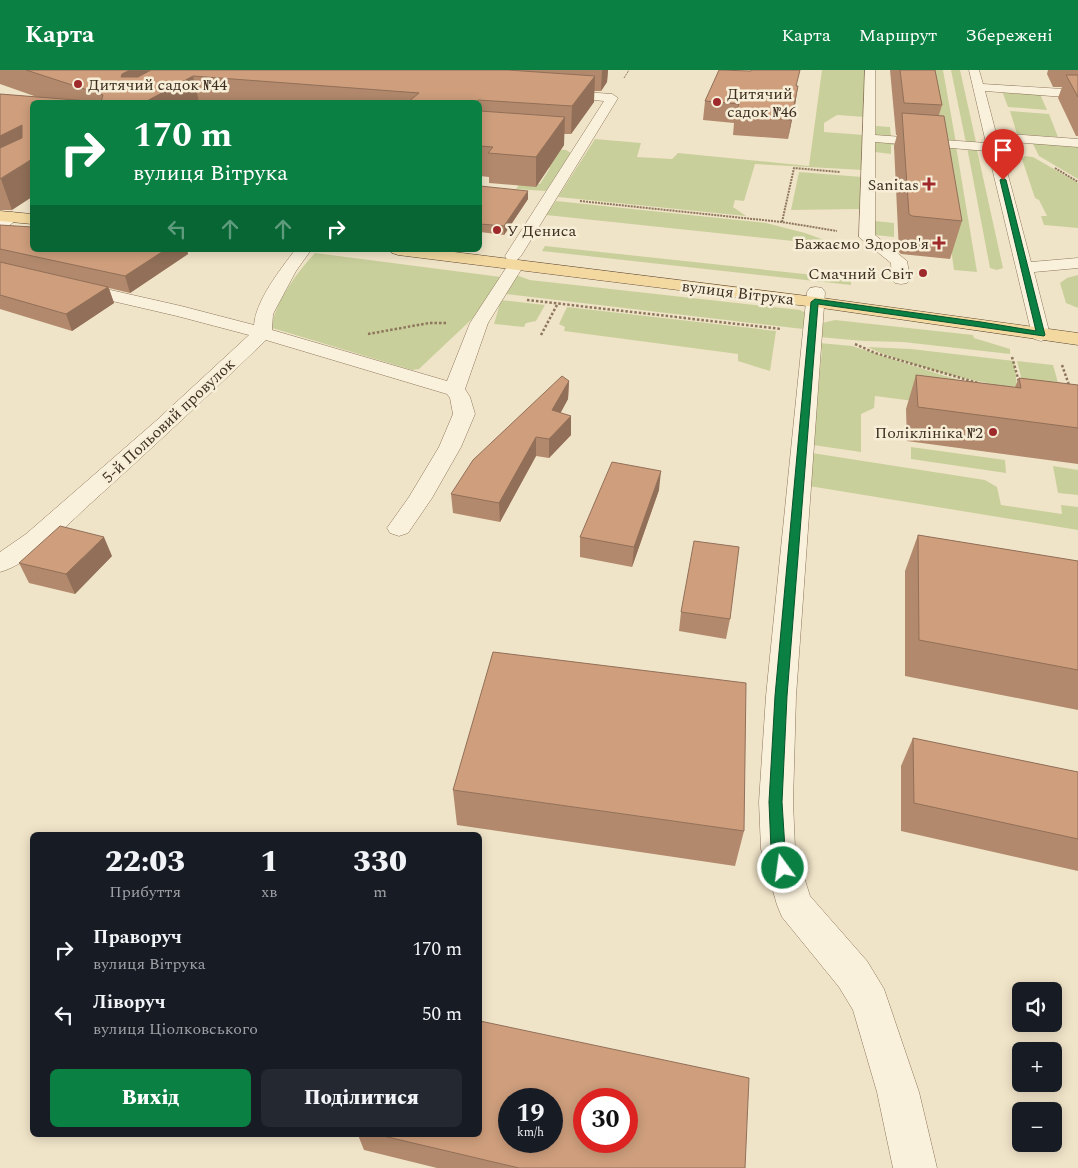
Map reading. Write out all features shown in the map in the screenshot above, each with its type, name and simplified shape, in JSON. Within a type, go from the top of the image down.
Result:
[{"type":"main road","points":[[3,217],[30,213]]},
{"type":"main road","points":[[3,217],[30,219]]},
{"type":"main road","name":"вулиця Вітрука","points":[[421,252],[515,260],[815,297],[981,324],[1039,330],[1078,330]]},
{"type":"main road","name":"вулиця Вітрука","points":[[473,252],[515,260]]},
{"type":"main road","name":"вулиця Вітрука","points":[[1039,330],[1078,339]]},
{"type":"street","points":[[870,70],[867,236],[900,261],[901,279]]},
{"type":"street","points":[[974,70],[1039,330]]},
{"type":"street","points":[[978,87],[1078,94]]},
{"type":"street","points":[[454,390],[479,323],[552,196],[612,98],[544,93]]},
{"type":"street","points":[[870,138],[1078,143]]},
{"type":"street","points":[[567,140],[586,141]]},
{"type":"street","points":[[535,193],[552,196]]},
{"type":"street","points":[[262,333],[264,314],[302,252]]},
{"type":"street","points":[[1024,268],[1078,263]]},
{"type":"street","points":[[0,270],[181,311],[454,390],[460,397],[464,414],[450,448],[420,498],[399,528]]},
{"type":"street","points":[[815,297],[781,696],[776,802],[778,849],[795,905],[853,974],[870,1003],[898,1092],[912,1149],[914,1168]]},
{"type":"street","name":"5-й Польовий провулок","points":[[0,564],[35,540],[165,425],[262,333]]},
{"type":"path","points":[[782,222],[794,168],[868,174]]},
{"type":"path","points":[[552,196],[782,222],[867,236]]},
{"type":"path","points":[[496,296],[784,330]]},
{"type":"path","points":[[541,335],[558,303]]},
{"type":"path","points":[[366,334],[429,323],[479,323]]},
{"type":"path","points":[[855,344],[874,353],[986,385]]},
{"type":"path","points":[[1011,351],[1020,383]]},
{"type":"path","points":[[1061,360],[1070,389]]},
{"type":"green space","points":[[822,70],[866,70],[865,117],[837,115],[824,123],[824,132],[864,135],[863,170],[755,164],[744,201],[735,200],[733,207],[746,216],[558,197],[595,139],[641,143],[637,157],[672,159],[678,153],[809,166]]},
{"type":"green space","points":[[926,70],[943,70],[956,143],[876,136],[876,126],[890,127],[891,136],[939,140]]},
{"type":"green space","points":[[951,70],[960,70],[976,142],[966,143]]},
{"type":"green space","points":[[1002,91],[1040,94],[1047,110],[1008,107]]},
{"type":"green space","points":[[1010,111],[1049,114],[1058,137],[1017,134]]},
{"type":"green space","points":[[482,135],[532,147],[566,150],[571,153],[546,191],[516,189],[521,182],[540,184],[550,168],[482,161]]},
{"type":"green space","points":[[876,140],[956,146],[977,272],[954,270],[937,148],[891,145],[891,154],[875,152]]},
{"type":"green space","points":[[1032,142],[1078,145],[1078,179],[1039,156]]},
{"type":"green space","points":[[967,147],[977,150],[1003,268],[997,270],[990,268]]},
{"type":"green space","points":[[1025,156],[1033,157],[1078,183],[1078,228],[1044,225],[1041,216],[1047,216],[1039,200],[1035,198],[1022,159]]},
{"type":"green space","points":[[799,172],[862,177],[860,209],[791,210]]},
{"type":"green space","points":[[556,201],[766,223],[805,233],[841,246],[546,215]]},
{"type":"green space","points":[[875,221],[894,223],[894,237],[875,235]]},
{"type":"green space","points":[[545,246],[851,279],[851,285],[542,251]]},
{"type":"green space","points":[[315,253],[501,277],[473,318],[419,369],[412,370],[272,328],[273,319],[282,298]]},
{"type":"green space","points":[[516,275],[530,280],[800,310],[806,313],[803,329],[505,294]]},
{"type":"green space","points":[[1078,275],[1078,308],[1066,303],[1060,283],[1067,278]]},
{"type":"green space","points":[[501,300],[545,305],[536,321],[526,323],[524,327],[494,324]]},
{"type":"green space","points":[[567,307],[776,331],[770,371],[738,361],[738,354],[564,331],[565,327],[559,324]]},
{"type":"green space","points":[[835,320],[973,335],[974,338],[1010,349],[1010,354],[903,342],[819,337],[822,323]]},
{"type":"green space","points":[[819,343],[852,346],[988,388],[991,411],[875,396],[874,408],[861,414],[861,452],[813,445],[822,349]]},
{"type":"green space","points":[[868,347],[911,349],[1014,361],[1017,386],[966,379],[896,359]]},
{"type":"green space","points":[[1017,361],[1053,365],[1061,393],[1024,389]]},
{"type":"green space","points":[[911,447],[1005,460],[1006,473],[911,459]]},
{"type":"green space","points":[[812,453],[985,480],[997,487],[1001,505],[1062,514],[1061,505],[1078,507],[1078,530],[809,486]]},
{"type":"green space","points":[[1053,466],[1078,470],[1078,495],[1058,493]]},
{"type":"building","points":[[26,70],[130,70],[122,74],[121,77],[138,77],[151,70],[508,70],[595,76],[572,106],[482,100],[410,100],[419,93],[193,76],[149,100],[102,100],[103,95]]},
{"type":"building","points":[[719,70],[800,70],[791,120],[735,115],[739,104],[705,101]]},
{"type":"building","points":[[900,70],[935,70],[942,105],[904,103]]},
{"type":"building","points":[[1066,75],[1078,75],[1078,97]]},
{"type":"building","points":[[0,94],[76,100],[30,100],[30,160],[0,179],[0,148],[22,138],[22,125],[0,136]]},
{"type":"building","points":[[482,111],[565,117],[536,157],[488,153],[493,147],[482,146]]},
{"type":"building","points":[[902,113],[944,116],[962,221],[912,216],[909,214]]},
{"type":"building","points":[[482,186],[528,191],[504,226],[482,224]]},
{"type":"building","points":[[0,225],[30,227],[30,252],[162,252],[125,276],[0,249]]},
{"type":"building","points":[[0,262],[108,287],[66,314],[0,295]]},
{"type":"building","points":[[916,375],[1021,388],[1019,378],[1078,385],[1078,428],[918,407]]},
{"type":"building","points":[[562,376],[569,381],[552,410],[571,416],[549,439],[536,437],[499,503],[451,494],[473,460]]},
{"type":"building","points":[[612,462],[661,471],[634,547],[580,537]]},
{"type":"building","points":[[60,526],[104,537],[66,574],[19,563]]},
{"type":"building","points":[[918,535],[1078,561],[1078,670],[919,640]]},
{"type":"building","points":[[694,541],[739,547],[730,619],[681,612]]},
{"type":"building","points":[[493,652],[746,683],[744,831],[453,790]]},
{"type":"building","points":[[913,738],[1078,772],[1078,839],[914,803]]},
{"type":"building","points":[[482,1021],[749,1078],[745,1168],[519,1168],[387,1137],[482,1137]]},
{"type":"place","name":"Дитячий садок №44","points":[[78,84]]},
{"type":"place","name":"Дитячий садок №46","points":[[717,102]]},
{"type":"place","name":"Sanitas","points":[[929,184]]},
{"type":"place","name":"У Дениса","points":[[497,230]]},
{"type":"place","name":"Бажаємо Здоров'я","points":[[939,243]]},
{"type":"place","name":"Смачний Світ","points":[[923,273]]},
{"type":"place","name":"Поліклініка №2","points":[[993,432]]},
{"type":"route","points":[[783,868],[778,849],[776,802],[781,696],[815,302],[981,324],[1041,335],[1003,180]]}]
